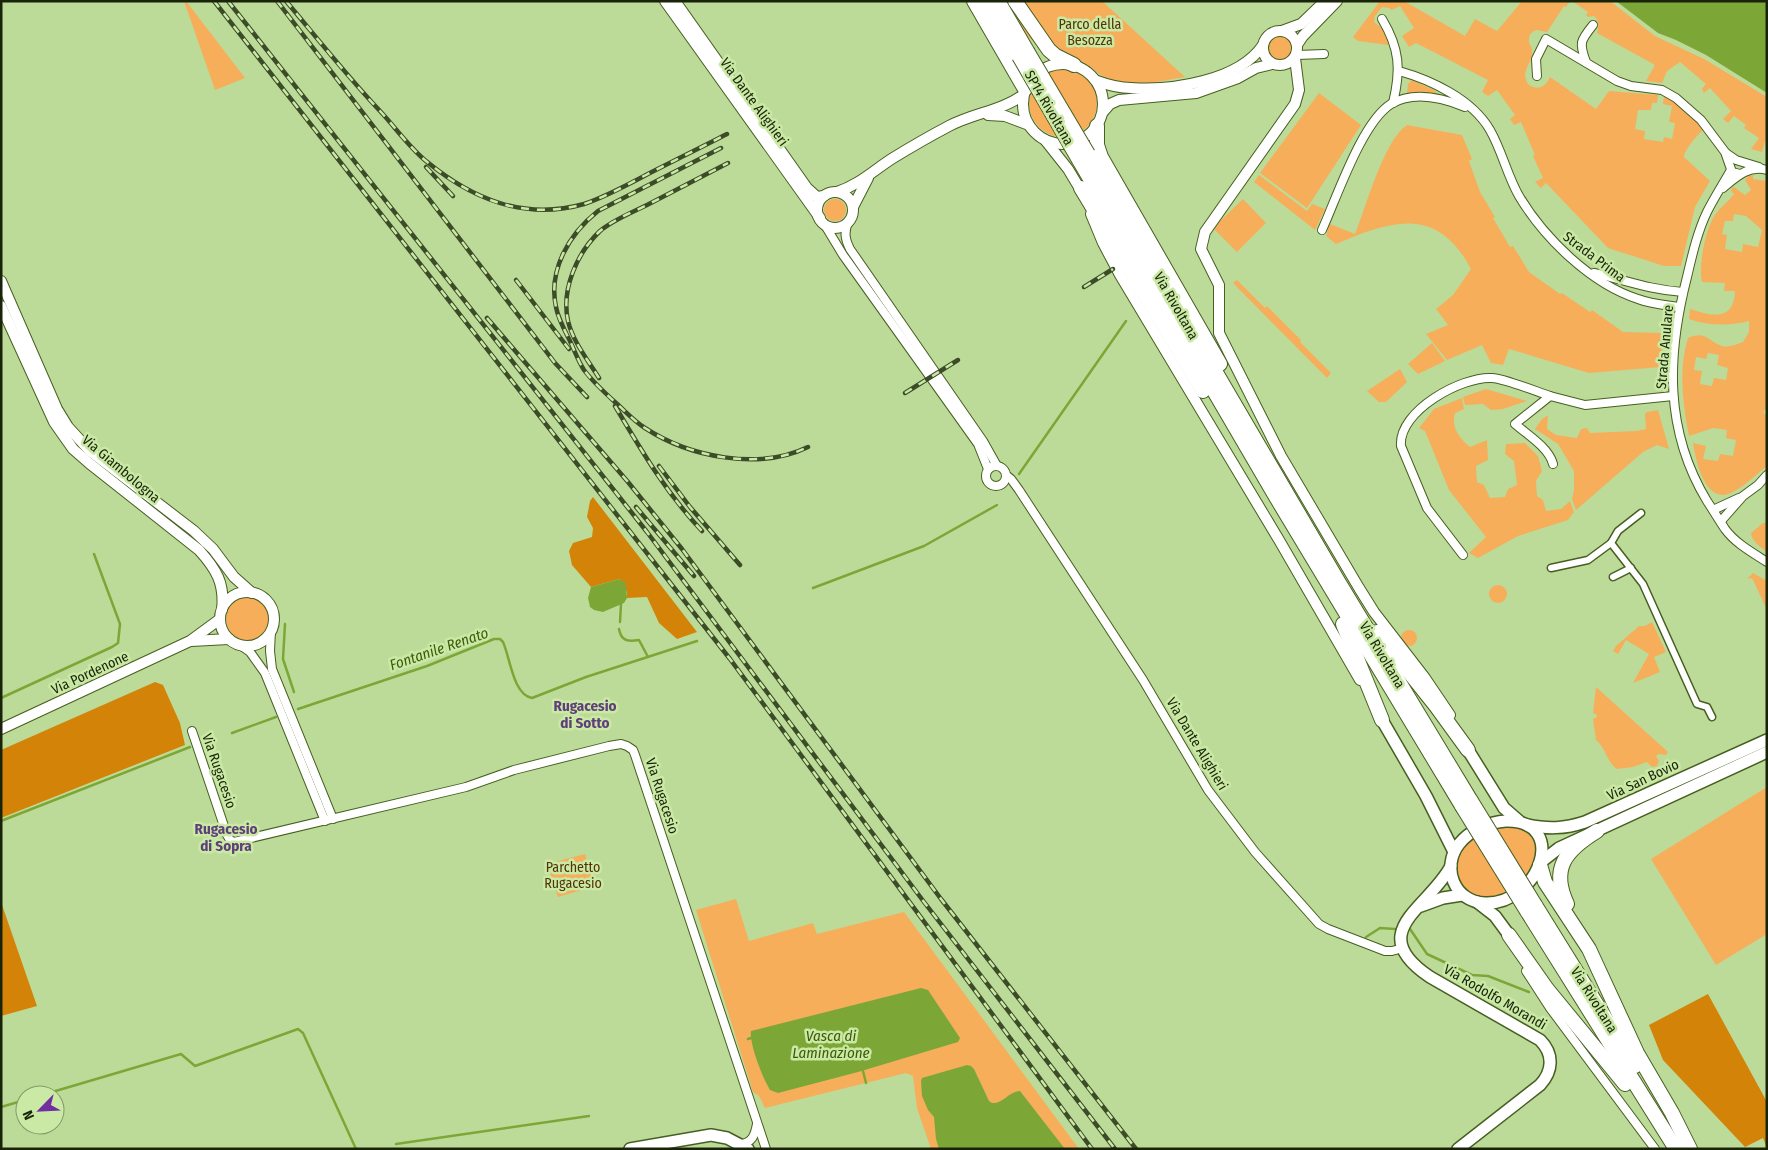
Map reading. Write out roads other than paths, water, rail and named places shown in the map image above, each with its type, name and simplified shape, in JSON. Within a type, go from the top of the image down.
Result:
[{"type":"highway","points":[[974,1],[1024,92]]},
{"type":"highway","points":[[987,1],[1023,54]]},
{"type":"highway","points":[[998,1],[1023,54]]},
{"type":"highway","points":[[1015,1],[1048,50],[1074,65]]},
{"type":"highway","name":"SP14 Rivoltana","points":[[1023,54],[1083,157]]},
{"type":"highway","points":[[1097,126],[1097,145],[1101,158],[1210,345],[1266,449],[1279,481]]},
{"type":"highway","name":"Via Rivoltana","points":[[1083,157],[1258,467],[1531,908],[1676,1149]]},
{"type":"highway","name":"Via Rivoltana","points":[[1083,157],[1279,481],[1466,803]]},
{"type":"highway","points":[[1081,188],[1235,442],[1258,467]]},
{"type":"highway","points":[[1276,497],[1342,621],[1382,720]]},
{"type":"highway","points":[[1316,544],[1345,582],[1371,624],[1468,750]]},
{"type":"highway","points":[[1597,831],[1569,852],[1560,870],[1562,893],[1637,1053],[1672,1113],[1689,1149]]},
{"type":"highway","points":[[1540,864],[1545,882],[1582,937]]},
{"type":"highway","name":"Via Rivoltana","points":[[1531,908],[1689,1149]]},
{"type":"highway","points":[[1509,935],[1547,989],[1623,1080],[1668,1149]]},
{"type":"main road","points":[[1382,720],[1426,796],[1454,852]]},
{"type":"main road","name":"Via San Bovio","points":[[1524,824],[1555,829],[1585,822],[1767,739]]},
{"type":"main road","points":[[1468,750],[1504,808],[1534,831],[1540,840],[1542,851],[1540,864],[1533,878],[1513,894],[1494,902],[1476,902]]},
{"type":"main road","name":"Via San Bovio","points":[[1540,864],[1555,850],[1767,752]]},
{"type":"main road","points":[[1403,948],[1401,930],[1408,917],[1442,881],[1451,866],[1454,852],[1463,839],[1481,827],[1502,821],[1524,824]]},
{"type":"main road","points":[[1451,866],[1453,881],[1462,895],[1476,902],[1495,916],[1509,935]]},
{"type":"main road","points":[[1419,906],[1432,901],[1462,895]]},
{"type":"main road","name":"Via Rodolfo Morandi","points":[[1403,948],[1410,961],[1418,969],[1532,1035],[1544,1044],[1550,1058],[1551,1064],[1548,1073],[1540,1085],[1458,1149]]},
{"type":"main road","points":[[630,1149],[707,1135],[723,1136],[746,1145]]},
{"type":"street","name":"Via Dante Alighieri","points":[[666,1],[821,220],[939,383],[983,440],[997,466]]},
{"type":"street","name":"Via Dante Alighieri","points":[[675,1],[807,188],[816,197],[824,196]]},
{"type":"street","points":[[1097,81],[1114,86],[1149,89],[1201,81],[1227,73],[1256,54],[1269,35],[1301,24],[1326,1]]},
{"type":"street","points":[[1024,92],[1023,109],[1028,125],[1036,134],[1045,140],[1060,144],[1072,143],[1086,137],[1097,126],[1103,112],[1110,104],[1119,100],[1196,92],[1238,78],[1256,68],[1272,64],[1284,66],[1288,64],[1297,51],[1303,36],[1337,1]]},
{"type":"street","points":[[1322,230],[1363,139],[1376,118],[1392,103],[1397,87],[1399,72],[1395,44],[1382,20]]},
{"type":"street","points":[[1586,62],[1581,48],[1582,39],[1593,25]]},
{"type":"street","points":[[1282,31],[1294,37],[1297,51],[1299,90],[1295,104],[1205,232],[1201,249],[1219,285],[1219,333],[1281,456],[1359,588],[1374,612],[1430,685],[1460,729],[1468,750]]},
{"type":"street","points":[[1537,76],[1536,59],[1546,39],[1617,81],[1631,86],[1662,90],[1676,98],[1702,120],[1724,152],[1734,174],[1758,168],[1767,170]]},
{"type":"street","points":[[1263,45],[1265,58],[1272,64]]},
{"type":"street","points":[[868,177],[853,207],[848,222],[842,226],[835,227],[828,226],[821,220],[818,206],[824,196],[831,192],[847,189],[868,177],[892,159],[955,123],[1007,105],[1024,92],[1034,76],[1046,67],[1058,63],[1074,65],[1088,72],[1097,81],[1103,96],[1103,112]]},
{"type":"street","name":"Strada Prima","points":[[1399,72],[1410,74],[1437,86],[1455,96],[1476,112],[1490,130],[1516,192],[1546,236],[1571,259],[1620,292],[1639,300],[1679,307]]},
{"type":"street","name":"Strada Prima","points":[[1392,103],[1405,99],[1428,98],[1453,102],[1476,112]]},
{"type":"street","points":[[977,115],[998,114],[1028,125]]},
{"type":"street","points":[[1045,140],[1081,188],[1102,243],[1120,275],[1279,540],[1382,720]]},
{"type":"street","points":[[1724,152],[1739,160],[1767,170]]},
{"type":"street","points":[[1731,168],[1731,164],[1739,160]]},
{"type":"street","points":[[1739,160],[1745,168],[1741,173]]},
{"type":"street","name":"Strada Anulare","points":[[1731,168],[1706,213],[1679,307],[1674,351],[1673,396],[1677,428],[1695,480],[1726,530],[1737,541],[1767,562]]},
{"type":"street","name":"Strada Anulare","points":[[1715,197],[1721,189],[1741,173]]},
{"type":"street","points":[[837,192],[847,196],[853,207]]},
{"type":"street","name":"Via Dante Alighieri","points":[[848,222],[845,231],[846,241],[860,272]]},
{"type":"street","points":[[1590,273],[1621,279],[1638,286],[1660,291],[1683,292]]},
{"type":"street","name":"Via Giambologna","points":[[1,281],[57,409],[79,440],[90,451],[194,531],[213,549],[234,577],[252,593]]},
{"type":"street","name":"Via Giambologna","points":[[1,291],[11,314],[23,330]]},
{"type":"street","name":"Via Giambologna","points":[[1,306],[48,410],[62,434],[73,449],[88,463],[208,560],[221,584],[224,596],[221,614]]},
{"type":"street","points":[[1463,555],[1427,508],[1401,446],[1400,438],[1404,430],[1422,406],[1432,398],[1477,378],[1494,378],[1584,405],[1673,396]]},
{"type":"street","name":"Via Dante Alighieri","points":[[939,383],[978,444],[988,469]]},
{"type":"street","points":[[1550,396],[1515,424],[1552,458],[1553,464]]},
{"type":"street","points":[[1002,484],[1006,475],[1003,469],[991,466],[985,478],[989,484],[994,486],[1002,484],[1019,490]]},
{"type":"street","name":"Via Dante Alighieri","points":[[1006,475],[1019,490],[1143,680],[1208,790],[1255,852],[1319,924],[1385,951],[1403,948]]},
{"type":"street","points":[[1713,510],[1743,496],[1758,485],[1767,475]]},
{"type":"street","points":[[1758,485],[1767,483]]},
{"type":"street","points":[[1721,521],[1743,496]]},
{"type":"street","points":[[1551,568],[1588,560],[1611,543],[1618,531],[1641,513]]},
{"type":"street","points":[[1611,543],[1644,584],[1697,704],[1707,707],[1712,717]]},
{"type":"street","points":[[1613,577],[1631,568]]},
{"type":"street","points":[[252,593],[264,598],[271,608],[274,618],[271,630],[270,651],[272,669],[329,820],[265,673],[250,652],[229,639],[222,629],[221,614],[227,601],[234,596],[252,593]]},
{"type":"street","name":"Via Pordenone","points":[[1,730],[190,641],[221,614]]},
{"type":"street","points":[[240,645],[250,646],[258,644],[266,638],[271,630]]},
{"type":"street","name":"Via Pordenone","points":[[190,641],[229,639]]},
{"type":"street","name":"Via Rugacesio","points":[[192,731],[224,827],[230,840],[238,842],[466,787],[514,770],[601,748],[621,744],[628,746],[635,755],[756,1120]]},
{"type":"street","points":[[1509,935],[1520,959],[1547,1004],[1655,1149]]},
{"type":"street","points":[[746,1145],[754,1137],[756,1120]]},
{"type":"street","points":[[756,1120],[766,1149]]},
{"type":"water","points":[[1616,1],[1767,1],[1767,93],[1706,55],[1658,33]]},
{"type":"water","points":[[620,579],[626,584],[627,598],[624,603],[603,612],[590,607],[588,598],[591,587]]},
{"type":"water","name":"Vasca di Laminazione","points":[[921,988],[928,990],[960,1038],[958,1042],[858,1072],[778,1093],[770,1090],[754,1052],[751,1031]]},
{"type":"water","points":[[967,1065],[974,1069],[989,1101],[992,1103],[999,1102],[1020,1091],[1065,1149],[939,1149],[934,1117],[928,1110],[922,1096],[922,1078]]},
{"type":"waterway","points":[[1019,474],[1126,321]]},
{"type":"waterway","points":[[813,588],[924,546],[997,505]]},
{"type":"waterway","points":[[1,698],[118,643],[120,624],[94,554]]},
{"type":"waterway","points":[[620,622],[621,604]]},
{"type":"waterway","points":[[285,624],[283,659],[294,692]]},
{"type":"waterway","points":[[619,629],[621,636],[626,640],[639,640],[648,657]]},
{"type":"waterway","name":"Fontanile Renato","points":[[298,709],[427,666],[494,639],[500,639],[503,642],[516,683],[520,690],[532,698],[586,677],[697,641]]},
{"type":"waterway","name":"Fontanile Renato","points":[[232,733],[276,717]]},
{"type":"waterway","name":"Fontanile Renato","points":[[1,821],[190,747]]},
{"type":"waterway","points":[[1366,937],[1380,928],[1395,929]]},
{"type":"waterway","points":[[1410,929],[1427,954],[1472,975],[1488,976],[1529,992]]},
{"type":"waterway","points":[[65,1088],[181,1054],[195,1066],[298,1029],[303,1033],[356,1149]]},
{"type":"waterway","points":[[863,1071],[866,1083]]},
{"type":"waterway","points":[[1,1107],[15,1103]]},
{"type":"waterway","points":[[396,1144],[589,1116]]},
{"type":"railway","points":[[214,1],[730,659],[1092,1149]]},
{"type":"railway","points":[[228,1],[647,532],[924,902],[1115,1149]]},
{"type":"railway","points":[[277,1],[555,363],[587,397]]},
{"type":"railway","points":[[286,1],[356,84],[426,161],[462,186],[480,196],[500,203],[540,210],[562,209],[584,204],[615,191],[727,134]]},
{"type":"railway","points":[[721,148],[598,211],[588,220],[570,242],[558,266],[554,293],[557,311],[578,359],[588,374],[633,419],[663,438],[682,447],[703,453],[746,459],[768,458],[789,454],[808,447]]},
{"type":"railway","points":[[599,378],[573,336],[566,309],[569,284],[584,250],[600,231],[611,223],[728,163]]},
{"type":"railway","points":[[426,167],[453,196]]},
{"type":"railway","points":[[1084,287],[1113,269]]},
{"type":"railway","points":[[516,280],[569,349]]},
{"type":"railway","points":[[487,318],[628,482],[682,549],[941,899],[1136,1149]]},
{"type":"railway","points":[[905,393],[958,360]]},
{"type":"railway","points":[[615,406],[666,487],[702,531]]},
{"type":"railway","points":[[659,466],[690,507],[740,565]]},
{"type":"railway","points":[[636,507],[694,576]]},
{"type":"district","name":"Rugacesio di Sotto","points":[[585,714]]},
{"type":"district","name":"Rugacesio di Sopra","points":[[226,838]]},
{"type":"park label","name":"Parco della Besozza","points":[[1090,32]]},
{"type":"park label","name":"Parchetto Rugacesio","points":[[573,876]]}]
